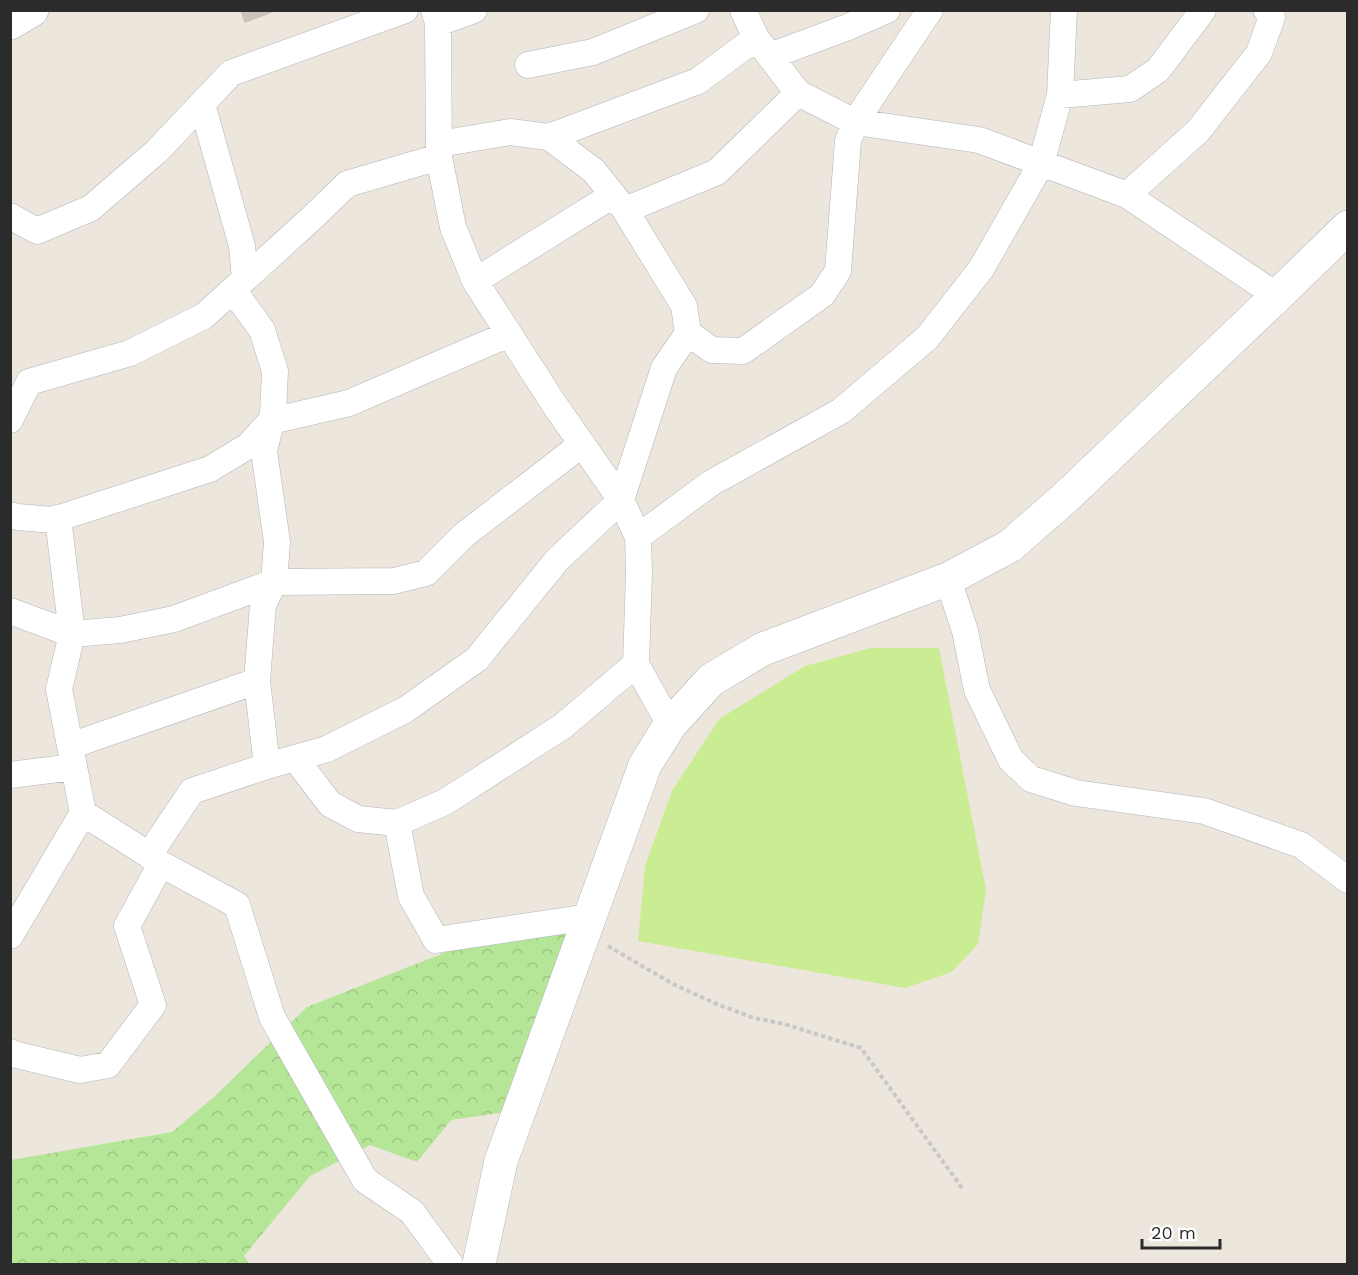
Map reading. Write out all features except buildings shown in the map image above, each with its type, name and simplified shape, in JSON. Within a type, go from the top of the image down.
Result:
[{"type":"street","points":[[10,23],[32,10]]},
{"type":"street","points":[[10,216],[37,231],[91,208],[157,151],[231,73],[405,10]]},
{"type":"street","points":[[474,10],[436,17],[439,150],[453,226],[475,281],[554,404],[621,500],[638,537],[636,664],[670,725]]},
{"type":"street","points":[[528,65],[593,52],[696,10]]},
{"type":"street","points":[[743,10],[763,47],[798,93],[855,122],[979,140],[1127,195],[1277,296]]},
{"type":"street","points":[[10,420],[29,382],[130,353],[204,316],[346,184],[439,150],[510,132],[549,137],[698,81],[763,47],[848,27],[887,10]]},
{"type":"street","points":[[688,333],[712,350],[742,351],[822,295],[838,271],[848,141],[855,122],[930,10]]},
{"type":"street","points":[[638,537],[711,483],[841,411],[927,338],[981,269],[1041,164],[1060,95],[1064,10]]},
{"type":"street","points":[[1060,95],[1130,89],[1158,70],[1203,10]]},
{"type":"street","points":[[1127,195],[1198,131],[1259,52],[1273,13]]},
{"type":"street","points":[[475,281],[619,202],[717,172],[798,93]]},
{"type":"street","points":[[202,104],[242,246],[239,284],[262,330],[275,371],[272,421],[264,451],[277,542],[274,582],[263,605],[257,681],[267,766]]},
{"type":"street","points":[[10,1052],[80,1070],[108,1065],[153,1005],[127,926],[155,859],[192,791],[327,748],[405,710],[477,659],[557,560],[621,500],[664,368],[688,333],[684,306],[619,202],[594,171],[549,137]]},
{"type":"street","points":[[479,1264],[501,1161],[645,765],[670,725],[711,680],[763,649],[948,579],[1010,546],[1066,497],[1347,227]]},
{"type":"street","points":[[10,515],[18,518],[53,520],[210,469],[248,446],[272,421],[349,403],[508,334]]},
{"type":"street","points":[[10,611],[72,634],[120,630],[174,619],[274,582],[394,581],[426,573],[464,535],[582,444]]},
{"type":"street","points":[[10,936],[83,813],[59,689],[72,634],[58,518]]},
{"type":"street","points":[[948,579],[965,631],[977,690],[1011,760],[1031,779],[1076,793],[1204,811],[1301,845],[1347,880]]},
{"type":"street","points":[[295,758],[330,804],[358,819],[397,823],[445,802],[563,726],[636,664]]},
{"type":"street","points":[[13,779],[257,681]]},
{"type":"street","points":[[83,813],[155,859],[237,905],[272,1017],[365,1180],[412,1212],[450,1264]]},
{"type":"street","points":[[397,823],[411,896],[436,940],[587,925]]},
{"type":"path","points":[[587,925],[673,984],[719,1005],[754,1018],[784,1024],[861,1048],[962,1188]]},
{"type":"green space","points":[[871,648],[939,648],[986,890],[978,944],[952,972],[905,988],[638,941],[645,866],[672,791],[719,719],[805,666]]},
{"type":"green space","points":[[568,927],[514,1111],[451,1120],[417,1162],[370,1145],[310,1176],[244,1256],[250,1264],[11,1264],[11,1160],[172,1132],[214,1097],[307,1007],[492,934]]}]
